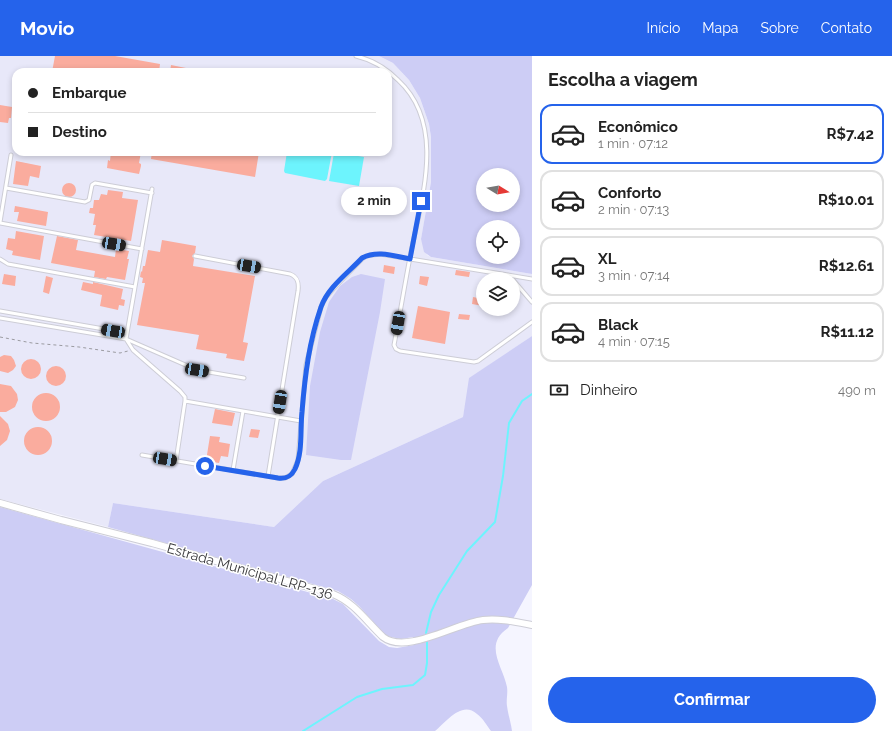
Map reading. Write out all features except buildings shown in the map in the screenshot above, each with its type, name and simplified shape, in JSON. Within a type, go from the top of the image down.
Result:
[{"type":"street","name":"Estrada Municipal LRP-136","points":[[0,503],[152,543],[334,594],[356,608],[383,637],[394,642],[402,643],[416,640],[483,620],[532,624]]},
{"type":"lane","points":[[356,56],[372,61],[383,68]]},
{"type":"lane","points":[[392,74],[416,103],[423,120],[426,147],[424,187],[394,345],[396,349],[400,351],[474,362],[478,361],[532,322]]},
{"type":"lane","points":[[11,155],[0,222],[142,249]]},
{"type":"lane","points":[[6,188],[85,202],[89,200],[92,186],[94,184],[152,193]]},
{"type":"lane","points":[[152,189],[126,339],[133,350],[185,397],[176,461]]},
{"type":"lane","points":[[142,455],[268,476],[284,478],[292,474],[299,456],[307,358],[321,306],[326,296],[337,284],[366,256],[380,254],[490,272]]},
{"type":"lane","points":[[195,256],[290,274],[297,279],[298,291],[268,476]]},
{"type":"lane","points":[[0,259],[8,264],[135,287]]},
{"type":"lane","points":[[520,277],[532,279]]},
{"type":"lane","points":[[520,287],[532,302]]},
{"type":"lane","points":[[0,311],[127,333]]},
{"type":"lane","points":[[0,318],[126,339],[197,370],[244,378]]},
{"type":"lane","points":[[185,401],[301,421]]},
{"type":"lane","points":[[233,470],[243,411]]},
{"type":"path","points":[[0,337],[32,343],[79,347],[120,353],[133,350]]},
{"type":"shaded area","points":[[0,56],[379,56],[393,63],[409,80],[420,98],[429,124],[431,137],[431,182],[421,239],[427,255],[431,257],[532,274],[532,336],[470,378],[463,417],[323,481],[274,527],[113,503],[108,527],[0,499]]},
{"type":"shaded area","points":[[379,56],[532,56],[532,274],[431,257],[424,252],[421,239],[431,182],[431,137],[429,124],[420,98],[409,80],[393,63]]},
{"type":"shaded area","points":[[361,274],[385,279],[351,460],[306,455],[310,386],[320,332],[329,302],[340,286],[352,277]]},
{"type":"shaded area","points":[[532,336],[532,585],[508,628],[497,641],[496,649],[499,664],[507,687],[507,706],[512,731],[491,731],[479,716],[471,710],[466,709],[454,714],[435,731],[0,731],[0,507],[333,599],[343,604],[379,641],[389,647],[397,648],[414,645],[413,637],[401,639],[386,636],[359,606],[338,591],[108,527],[113,503],[274,527],[323,481],[463,417],[469,378]]},
{"type":"water","points":[[286,156],[331,156],[327,179],[325,181],[285,173]]},
{"type":"water","points":[[333,156],[364,157],[359,186],[329,181]]},
{"type":"waterway","points":[[426,633],[431,612],[439,595],[467,551],[495,522],[503,476],[509,423],[522,401],[532,394]]},
{"type":"waterway","points":[[303,731],[357,697],[382,689],[413,685],[425,675],[427,663],[427,642]]},
{"type":"route","points":[[205,466],[278,478],[288,477],[292,474],[298,460],[306,365],[321,306],[326,296],[362,258],[374,254],[380,254],[410,259],[421,201]]}]
